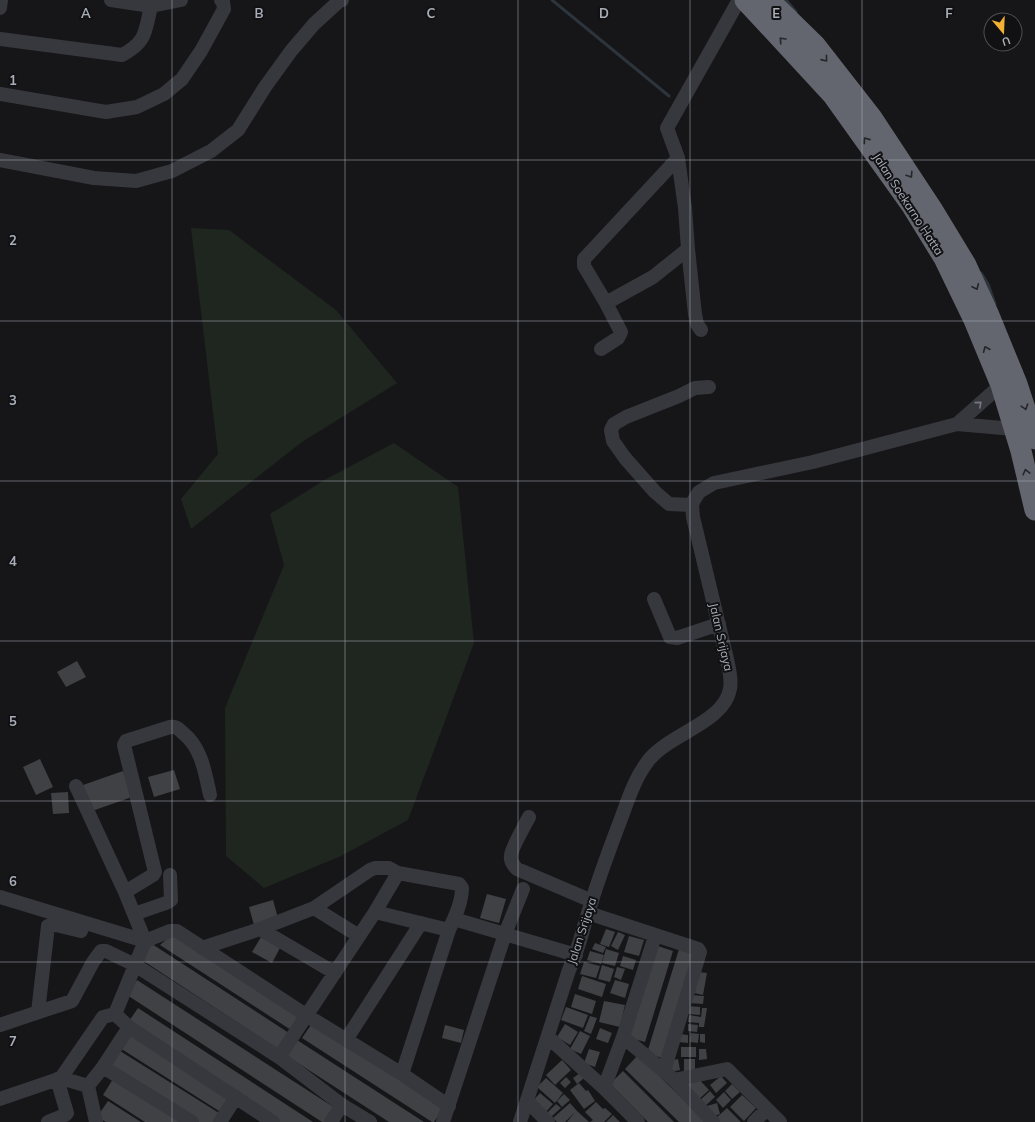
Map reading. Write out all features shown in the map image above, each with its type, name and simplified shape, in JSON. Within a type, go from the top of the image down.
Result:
[{"type":"highway","name":"Jalan Soekarno Hatta","points":[[745,0],[832,94],[912,206],[944,258],[974,320],[1001,385],[1035,510]]},
{"type":"highway","name":"Jalan Soekarno Hatta","points":[[769,0],[815,45],[872,118],[932,209],[966,265],[988,312],[1017,384],[1035,439]]},
{"type":"street","points":[[0,8],[1,0]]},
{"type":"street","points":[[111,0],[151,6],[181,0]]},
{"type":"street","points":[[0,94],[106,112],[137,107],[164,94],[182,79],[201,51],[224,10],[223,2],[221,0]]},
{"type":"street","points":[[0,160],[101,178],[136,181],[172,171],[211,151],[238,130],[265,87],[291,51],[314,24],[342,0]]},
{"type":"street","points":[[701,330],[697,324],[695,314],[685,208],[678,158],[667,128],[739,0]]},
{"type":"street","points":[[0,39],[122,55],[142,41],[151,6]]},
{"type":"street","points":[[601,350],[618,338],[621,333],[606,303],[584,266],[584,259],[678,158]]},
{"type":"street","points":[[606,303],[654,277],[688,249]]},
{"type":"street","points":[[957,424],[1001,385]]},
{"type":"street","points":[[709,387],[695,388],[626,417],[614,424],[611,430],[613,441],[625,458],[669,504],[692,506],[699,492],[714,483],[813,462],[957,424],[1014,429]]},
{"type":"street","name":"Jalan Srijaya","points":[[520,1122],[569,970],[576,955],[590,907],[626,804],[640,774],[648,760],[661,748],[718,712],[730,690],[731,679],[693,517],[692,506]]},
{"type":"street","points":[[654,599],[670,637],[677,638],[719,624]]},
{"type":"street","points":[[125,892],[153,875],[155,872],[124,745],[126,741],[174,726],[186,735],[194,744],[202,761],[210,795]]},
{"type":"street","points":[[76,786],[125,892],[144,941],[115,1014]]},
{"type":"street","points":[[529,817],[511,854],[514,867],[590,907],[655,936],[698,949],[701,953],[669,1075]]},
{"type":"street","points":[[202,948],[314,908],[375,868],[389,868],[398,873],[459,884],[461,886],[462,893],[402,1074]]},
{"type":"street","points":[[279,1057],[376,912],[398,873]]},
{"type":"street","points":[[134,914],[171,900],[170,875]]},
{"type":"street","points":[[443,1122],[505,934],[523,888]]},
{"type":"street","points":[[0,897],[144,941],[174,930],[306,1015],[402,1074],[449,1106]]},
{"type":"street","points":[[314,908],[359,936]]},
{"type":"street","points":[[376,912],[421,924],[452,925],[505,934],[576,955]]},
{"type":"street","points":[[346,1040],[421,924]]},
{"type":"street","points":[[0,1025],[72,1001],[93,962],[102,951],[105,943],[105,937],[56,925],[48,926],[38,1012]]},
{"type":"street","points":[[260,928],[335,973]]},
{"type":"street","points":[[604,1088],[623,1038],[655,936]]},
{"type":"street","points":[[102,951],[106,951],[135,964],[279,1057],[342,1104],[370,1122]]},
{"type":"street","points":[[115,1014],[129,1027],[273,1122]]},
{"type":"street","points":[[59,1078],[102,1017],[115,1014]]},
{"type":"street","points":[[88,1086],[103,1067],[129,1027]]},
{"type":"street","points":[[548,1037],[604,1088],[638,1122]]},
{"type":"street","points":[[623,1038],[669,1075],[713,1122]]},
{"type":"street","points":[[103,1067],[192,1122]]},
{"type":"street","points":[[669,1075],[727,1069],[780,1122]]},
{"type":"street","points":[[48,1122],[65,1115],[68,1111],[59,1078]]},
{"type":"street","points":[[0,1099],[59,1078],[88,1086]]},
{"type":"street","points":[[88,1086],[97,1121]]},
{"type":"street","points":[[220,1122],[236,1097]]},
{"type":"street","points":[[527,1101],[548,1122]]},
{"type":"street","points":[[331,1122],[342,1104]]},
{"type":"street","points":[[754,1122],[767,1109]]},
{"type":"shaded area","points":[[191,228],[229,230],[336,310],[397,383],[302,442],[191,529],[181,499],[218,454]]},
{"type":"shaded area","points":[[394,443],[458,487],[474,643],[408,820],[341,856],[264,888],[226,856],[225,708],[284,565],[270,514],[328,478]]},
{"type":"building","points":[[77,661],[86,677],[66,687],[57,672]]},
{"type":"building","points":[[40,759],[53,787],[36,795],[23,767]]},
{"type":"building","points":[[174,770],[180,789],[154,797],[148,777]]},
{"type":"building","points":[[123,771],[132,797],[92,811],[83,785]]},
{"type":"building","points":[[68,792],[69,813],[53,814],[51,793]]},
{"type":"building","points":[[487,894],[506,899],[499,923],[480,918]]},
{"type":"building","points":[[273,900],[278,918],[254,925],[249,907]]},
{"type":"building","points":[[606,929],[615,932],[609,947],[600,944]]},
{"type":"building","points":[[175,932],[301,1014],[291,1030],[160,945]]},
{"type":"building","points":[[618,932],[625,935],[618,950],[611,946]]},
{"type":"building","points":[[629,936],[644,940],[639,956],[624,952]]},
{"type":"building","points":[[261,937],[280,948],[272,963],[252,952]]},
{"type":"building","points":[[149,942],[289,1033],[278,1049],[139,958]]},
{"type":"building","points":[[595,943],[606,947],[603,953],[592,949]]},
{"type":"building","points":[[655,945],[673,951],[645,1042],[627,1037]]},
{"type":"building","points":[[606,949],[619,953],[615,966],[602,963]]},
{"type":"building","points":[[679,949],[697,955],[665,1059],[647,1053]]},
{"type":"building","points":[[590,951],[604,955],[601,964],[587,960]]},
{"type":"building","points":[[623,956],[636,960],[633,970],[620,966]]},
{"type":"building","points":[[584,962],[600,966],[596,978],[580,974]]},
{"type":"building","points":[[602,965],[614,969],[610,982],[598,979]]},
{"type":"building","points":[[617,967],[625,969],[621,980],[614,977]]},
{"type":"building","points":[[698,972],[707,973],[703,995],[694,993]]},
{"type":"building","points":[[582,976],[606,984],[602,997],[578,989]]},
{"type":"building","points":[[137,980],[335,1108],[326,1122],[322,1122],[127,995]]},
{"type":"building","points":[[615,980],[629,984],[625,998],[610,993]]},
{"type":"building","points":[[575,994],[596,1001],[592,1014],[571,1007]]},
{"type":"building","points":[[690,995],[704,996],[703,1004],[689,1003]]},
{"type":"building","points":[[604,1001],[625,1005],[620,1027],[599,1022]]},
{"type":"building","points":[[689,1006],[700,1007],[700,1015],[688,1014]]},
{"type":"building","points":[[566,1007],[588,1015],[583,1028],[561,1020]]},
{"type":"building","points":[[138,1008],[313,1122],[279,1122],[127,1024]]},
{"type":"building","points":[[702,1008],[707,1008],[704,1027],[699,1027],[699,1023],[688,1022],[689,1015],[701,1017]]},
{"type":"building","points":[[590,1016],[597,1018],[591,1034],[584,1031]]},
{"type":"building","points":[[313,1022],[444,1107],[434,1122],[302,1038]]},
{"type":"building","points":[[565,1024],[578,1032],[570,1045],[557,1037]]},
{"type":"building","points":[[688,1024],[698,1025],[697,1032],[688,1031]]},
{"type":"building","points":[[445,1025],[464,1030],[461,1043],[442,1038]]},
{"type":"building","points":[[600,1028],[612,1033],[608,1043],[596,1039]]},
{"type":"building","points":[[580,1031],[590,1036],[581,1054],[570,1049]]},
{"type":"building","points":[[131,1032],[230,1095],[219,1111],[120,1048]]},
{"type":"building","points":[[691,1033],[699,1034],[698,1043],[690,1042]]},
{"type":"building","points":[[679,1034],[688,1035],[688,1043],[678,1042]]},
{"type":"building","points":[[700,1034],[705,1034],[705,1043],[700,1042]]},
{"type":"building","points":[[297,1040],[424,1122],[389,1122],[287,1056]]},
{"type":"building","points":[[681,1047],[696,1047],[696,1057],[681,1057]]},
{"type":"building","points":[[589,1049],[600,1052],[595,1067],[584,1063]]},
{"type":"building","points":[[699,1049],[706,1049],[707,1059],[699,1060]]},
{"type":"building","points":[[120,1051],[219,1113],[213,1122],[198,1122],[110,1066]]},
{"type":"building","points":[[638,1055],[706,1122],[679,1122],[625,1069]]},
{"type":"building","points":[[678,1059],[680,1070],[671,1072],[669,1061]]},
{"type":"building","points":[[684,1059],[695,1059],[695,1071],[684,1071]]},
{"type":"building","points":[[562,1060],[571,1070],[555,1085],[546,1075]]},
{"type":"building","points":[[623,1071],[674,1122],[648,1122],[610,1084]]},
{"type":"building","points":[[580,1073],[584,1078],[577,1084],[573,1078]]},
{"type":"building","points":[[696,1076],[709,1090],[697,1101],[684,1086]]},
{"type":"building","points":[[721,1076],[727,1083],[716,1093],[710,1085]]},
{"type":"building","points":[[566,1077],[571,1082],[565,1088],[560,1083]]},
{"type":"building","points":[[546,1078],[563,1093],[555,1103],[537,1087]]},
{"type":"building","points":[[113,1079],[181,1122],[145,1122],[103,1095]]},
{"type":"building","points":[[579,1083],[586,1091],[588,1090],[595,1101],[584,1109],[570,1090]]},
{"type":"building","points":[[732,1084],[740,1092],[732,1099],[725,1091]]},
{"type":"building","points":[[710,1091],[715,1097],[704,1107],[698,1102]]},
{"type":"building","points":[[724,1092],[731,1100],[723,1108],[716,1100]]},
{"type":"building","points":[[540,1093],[553,1104],[545,1113],[532,1102]]},
{"type":"building","points":[[564,1094],[570,1100],[562,1107],[557,1101]]},
{"type":"building","points":[[742,1095],[756,1108],[744,1121],[730,1107]]},
{"type":"building","points":[[108,1101],[141,1122],[106,1122],[97,1117]]},
{"type":"building","points":[[596,1102],[603,1109],[605,1108],[612,1114],[604,1122],[590,1122],[593,1120],[585,1112]]},
{"type":"building","points":[[570,1103],[589,1122],[567,1122],[575,1112],[565,1122],[557,1122],[553,1118]]},
{"type":"building","points":[[717,1103],[720,1114],[711,1117],[707,1106]]},
{"type":"building","points":[[556,1104],[561,1108],[551,1117],[547,1113]]},
{"type":"building","points":[[727,1108],[741,1122],[715,1122],[714,1120]]},
{"type":"building","points":[[613,1115],[620,1122],[606,1122]]},
{"type":"waterway","points":[[552,0],[669,96]]},
{"type":"waterway","points":[[786,0],[796,12]]},
{"type":"waterway","points":[[981,273],[988,284],[995,304]]}]
